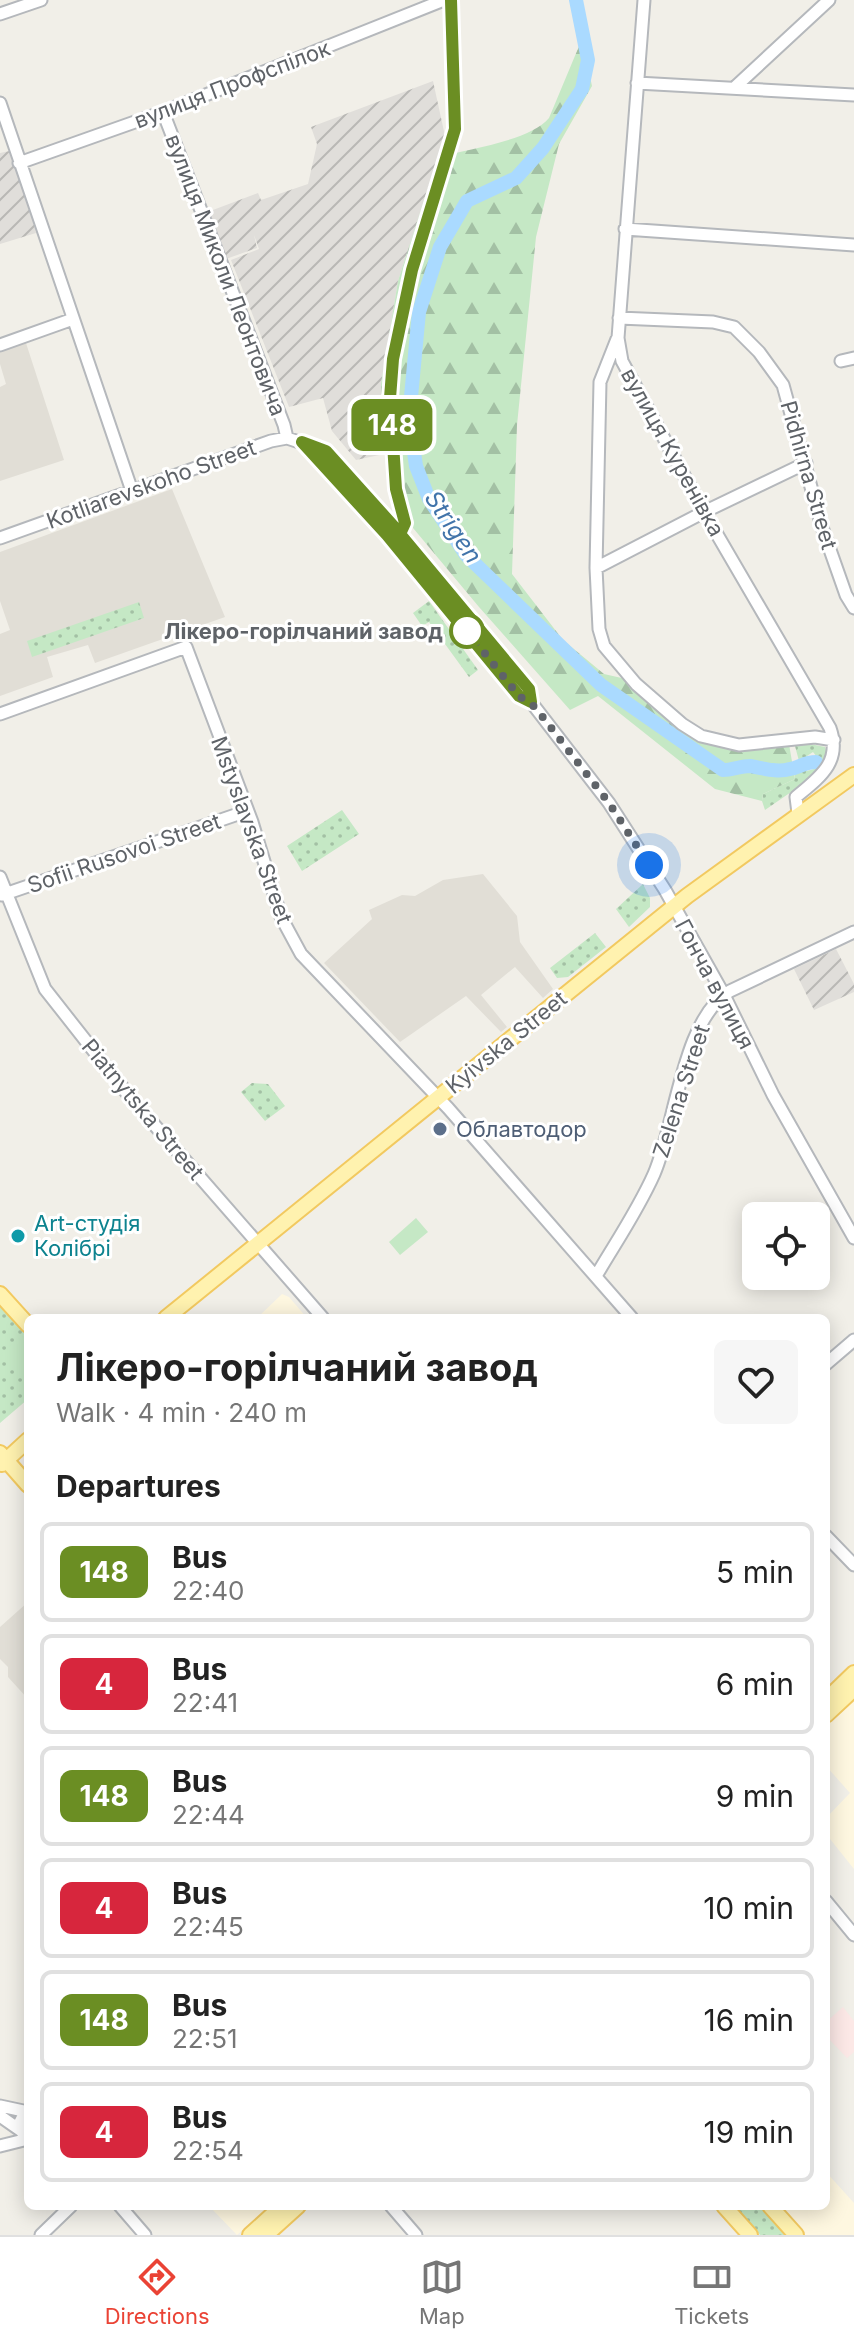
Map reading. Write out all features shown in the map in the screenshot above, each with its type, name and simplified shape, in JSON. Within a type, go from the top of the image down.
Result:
[{"type":"main road","name":"Kyivska Street","points":[[171,1314],[674,906],[854,775]]},
{"type":"main road","points":[[0,1294],[24,1321]]},
{"type":"main road","points":[[24,1443],[2,1460],[24,1481]]},
{"type":"main road","points":[[830,1696],[854,1673]]},
{"type":"main road","points":[[830,1711],[854,1689]]},
{"type":"main road","points":[[250,2235],[278,2210]]},
{"type":"main road","points":[[266,2235],[294,2210]]},
{"type":"main road","points":[[728,2210],[750,2235]]},
{"type":"main road","points":[[774,2210],[796,2235]]},
{"type":"street","points":[[0,14],[41,0]]},
{"type":"street","name":"вулиця Профспілок","points":[[19,163],[163,112],[444,0]]},
{"type":"street","points":[[400,534],[405,523],[396,489],[390,398],[393,359],[412,270],[455,129],[451,0]]},
{"type":"street","name":"вулиця Куренівка","points":[[644,0],[619,318],[622,361],[834,740]]},
{"type":"street","points":[[734,88],[829,0]]},
{"type":"street","points":[[637,83],[854,95]]},
{"type":"street","points":[[0,103],[132,491]]},
{"type":"street","name":"вулиця Миколи Леонтовича","points":[[163,112],[287,438]]},
{"type":"street","points":[[625,229],[854,245]]},
{"type":"street","name":"Pidhirna Street","points":[[619,318],[713,322],[734,327],[759,352],[783,385],[822,527],[846,595],[854,608]]},
{"type":"street","points":[[0,345],[73,319]]},
{"type":"street","points":[[618,338],[600,382],[596,568],[599,629],[604,646],[636,684],[682,724],[701,736],[739,745],[815,737],[834,740],[830,763],[796,797],[798,813]]},
{"type":"street","points":[[841,361],[854,358]]},
{"type":"street","name":"Kotliarevskoho Street","points":[[0,538],[271,441],[287,438],[302,442]]},
{"type":"street","name":"Гонча вулиця","points":[[302,442],[326,451],[400,534],[529,689],[531,702]]},
{"type":"street","name":"Гонча вулиця","points":[[302,442],[387,535],[519,696],[531,702],[609,803],[674,906],[724,995],[773,1095],[854,1238]]},
{"type":"street","points":[[596,568],[806,463]]},
{"type":"street","name":"Mstyslavska Street","points":[[0,714],[186,647],[247,811],[281,917],[301,954],[438,1097],[629,1314]]},
{"type":"street","name":"Sofii Rusovoi Street","points":[[3,894],[247,811]]},
{"type":"street","name":"Piatnytska Street","points":[[0,877],[3,894],[45,989],[130,1097],[319,1314]]},
{"type":"street","name":"Zelena Street","points":[[596,1276],[622,1236],[653,1176],[667,1141],[695,1036],[715,1001],[854,932]]},
{"type":"street","points":[[830,1361],[854,1340]]},
{"type":"street","points":[[830,1540],[854,1565]]},
{"type":"street","points":[[830,1906],[854,1935]]},
{"type":"street","points":[[0,2106],[24,2111]]},
{"type":"street","points":[[0,2116],[23,2136]]},
{"type":"street","points":[[23,2136],[20,2121],[24,2116]]},
{"type":"street","points":[[0,2146],[23,2136]]},
{"type":"street","points":[[41,2235],[67,2210]]},
{"type":"street","points":[[123,2210],[145,2235]]},
{"type":"street","points":[[394,2210],[416,2235]]},
{"type":"shaded area","points":[[433,81],[445,136],[398,281],[381,384],[384,454],[356,460],[332,431],[323,398],[289,407],[231,260],[259,249],[254,235],[257,248],[223,260],[205,213],[258,193],[261,200],[308,184],[317,144],[311,127]]},
{"type":"shaded area","points":[[14,150],[36,233],[0,244],[0,153]]},
{"type":"shaded area","points":[[25,340],[64,460],[0,481],[0,387],[6,384],[0,364],[0,348]]},
{"type":"shaded area","points":[[172,489],[225,617],[95,663],[88,645],[47,657],[53,677],[0,696],[0,634],[10,630],[0,601],[0,552]]},
{"type":"shaded area","points":[[483,874],[517,916],[520,942],[553,989],[543,998],[515,967],[481,995],[507,1027],[501,1032],[466,996],[400,1042],[324,963],[372,919],[369,910],[402,895],[415,896],[443,880]]},
{"type":"shaded area","points":[[836,949],[854,984],[854,992],[814,1010],[794,969]]},
{"type":"shaded area","points":[[282,1294],[289,1297],[304,1314],[261,1314]]},
{"type":"shaded area","points":[[24,1606],[24,1695],[8,1677],[8,1667],[0,1659],[0,1627]]},
{"type":"shaded area","points":[[854,1697],[854,1869],[830,1839],[830,1814],[850,1793],[830,1770],[830,1718]]},
{"type":"shaded area","points":[[843,2007],[854,2021],[854,2052],[847,2058],[830,2040],[830,2018]]},
{"type":"shaded area","points":[[830,2176],[854,2203],[854,2235],[799,2235],[777,2210],[830,2210]]},
{"type":"shaded area","points":[[213,2210],[265,2210],[237,2235]]},
{"type":"green space","points":[[582,39],[592,86],[559,144],[536,237],[517,425],[512,574],[563,640],[604,674],[626,679],[707,745],[755,747],[789,744],[795,779],[763,794],[762,801],[715,789],[598,696],[570,710],[398,510],[383,439],[381,384],[398,281],[438,157],[513,138],[540,126],[549,118]]},
{"type":"green space","points":[[429,601],[478,670],[469,677],[429,622],[422,626],[413,613]]},
{"type":"green space","points":[[139,602],[144,618],[32,657],[27,641]]},
{"type":"green space","points":[[805,743],[825,747],[829,759],[823,770],[765,810],[763,794],[795,779],[794,768],[804,765],[807,771],[814,769],[817,757],[813,752],[806,760],[799,761],[795,746]]},
{"type":"green space","points":[[342,810],[359,834],[302,871],[287,846]]},
{"type":"green space","points":[[643,884],[650,898],[650,907],[629,927],[616,909]]},
{"type":"green space","points":[[595,933],[606,947],[568,977],[557,978],[550,968]]},
{"type":"green space","points":[[252,1083],[268,1084],[285,1106],[265,1121],[241,1092]]},
{"type":"green space","points":[[416,1218],[428,1232],[400,1255],[389,1242]]},
{"type":"green space","points":[[0,1301],[24,1328],[24,1402],[0,1423]]},
{"type":"green space","points":[[19,1338],[24,1344],[24,1381],[1,1354]]},
{"type":"green space","points":[[738,2210],[771,2210],[793,2235],[760,2235]]},
{"type":"waterway","name":"Strigen","points":[[576,0],[588,60],[582,89],[543,148],[516,178],[467,201],[440,247],[419,312],[409,418],[416,466],[429,499],[466,555],[601,685],[723,770],[750,766],[785,770],[816,762]]},
{"type":"bus line","name":"148","points":[[396,529],[326,451],[302,442],[387,535],[519,696],[531,702],[529,689],[400,534],[405,523],[396,489],[390,398],[393,359],[412,270],[455,129],[451,0]]},
{"type":"place","name":"Лікеро-горілчаний завод","points":[[467,631]]},
{"type":"place","name":"Облавтодор","points":[[440,1129]]},
{"type":"place","name":"Art-студія Колібрі","points":[[18,1236]]},
{"type":"route","points":[[467,631],[519,696],[535,707],[609,803],[649,865]]}]
